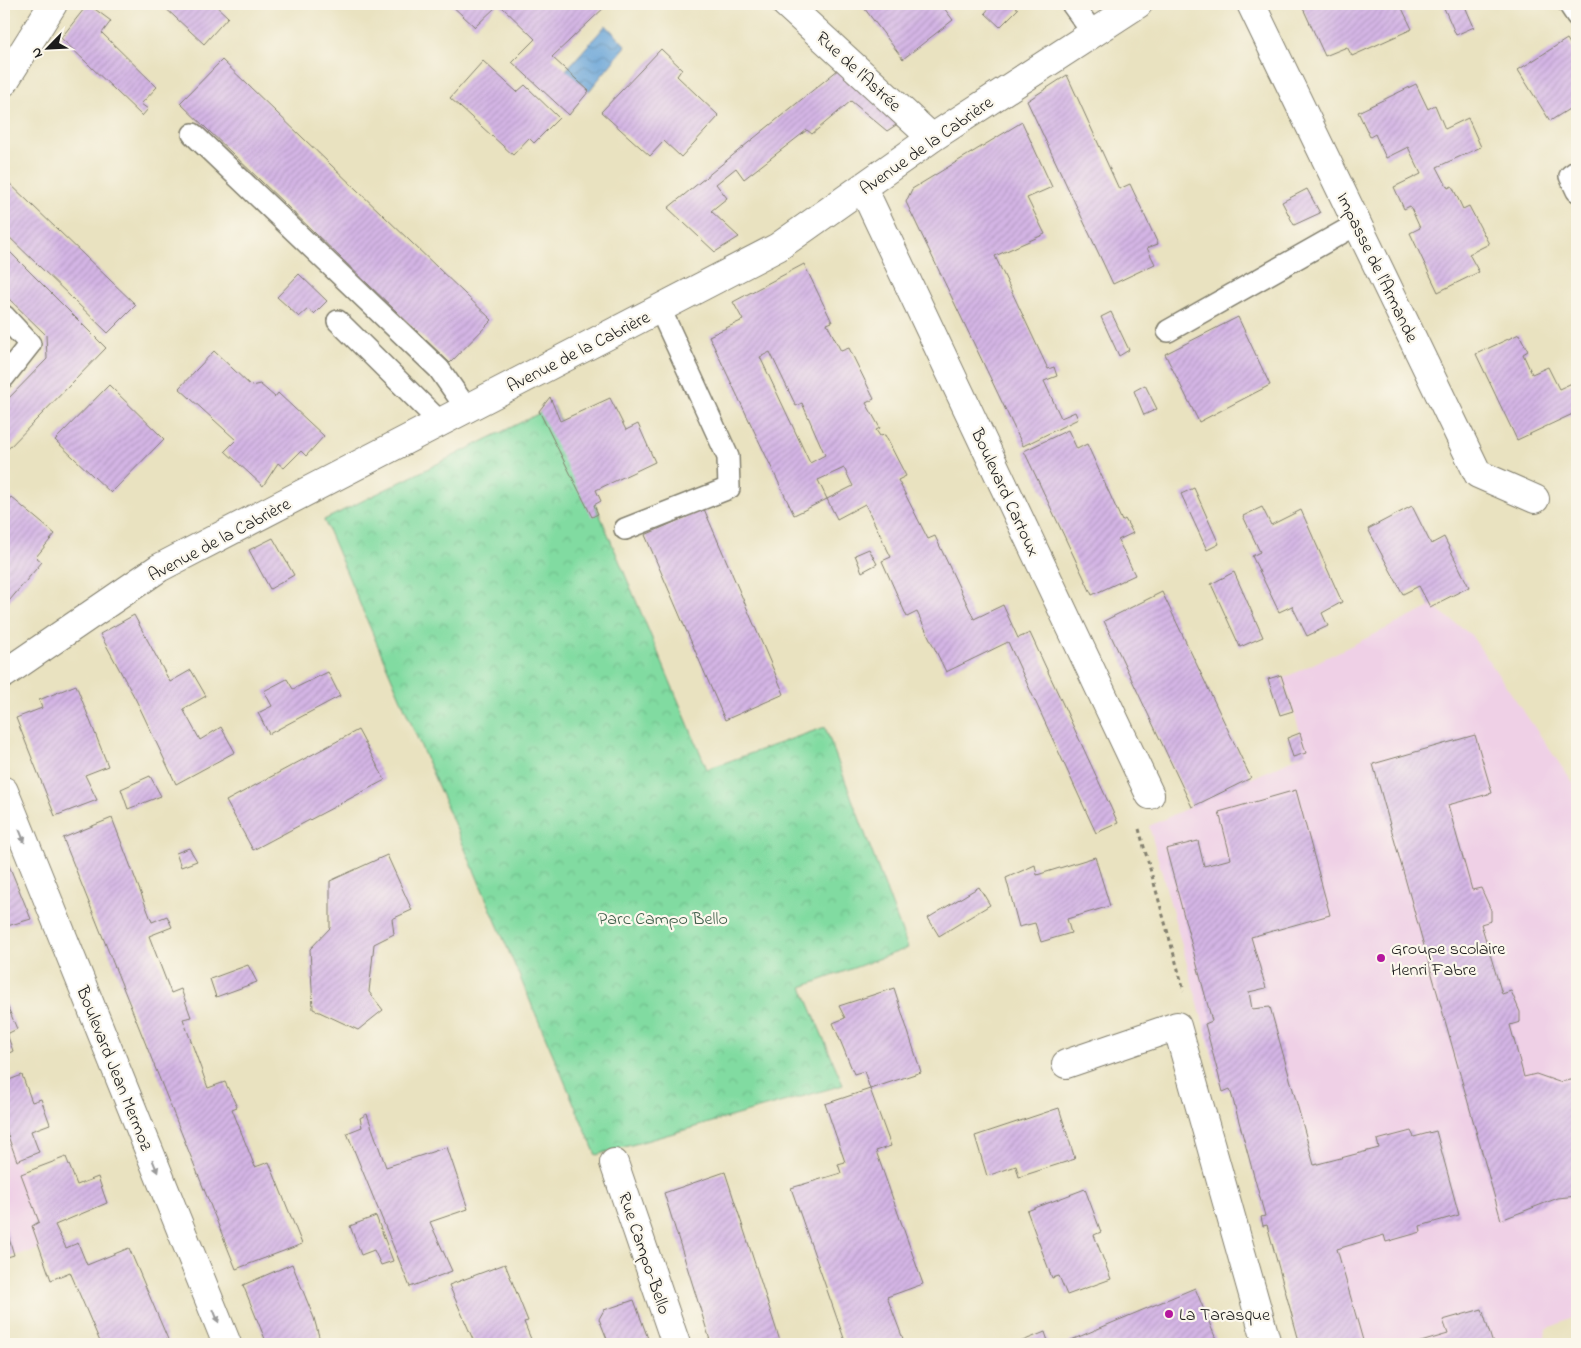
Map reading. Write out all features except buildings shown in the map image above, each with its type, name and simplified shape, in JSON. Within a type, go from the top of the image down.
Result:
[{"type":"street","points":[[4,82],[52,4]]},
{"type":"street","name":"Rue de l'Astrée","points":[[786,4],[932,138]]},
{"type":"street","name":"Avenue de la Cabrière","points":[[4,674],[159,568],[778,248],[932,138],[1138,4]]},
{"type":"street","name":"Impasse de l'Armande","points":[[1251,4],[1478,474],[1535,500]]},
{"type":"street","name":"Boulevard Cartoux","points":[[863,188],[1150,795]]},
{"type":"street","name":"Boulevard Jean Mermoz","points":[[4,791],[227,1344]]},
{"type":"street","points":[[1066,1064],[1178,1026],[1267,1344]]},
{"type":"street","name":"Rue Campo-Bello","points":[[614,1163],[676,1344]]},
{"type":"lane","points":[[1072,4],[1093,33]]},
{"type":"lane","points":[[1569,4],[1577,16]]},
{"type":"lane","points":[[193,134],[439,369],[467,409]]},
{"type":"lane","points":[[1577,171],[1570,176],[1577,191]]},
{"type":"lane","points":[[1168,331],[1357,224]]},
{"type":"lane","points":[[625,528],[729,488],[728,457],[660,309]]},
{"type":"lane","points":[[4,316],[30,344],[4,377]]},
{"type":"lane","points":[[338,322],[441,423]]},
{"type":"shaded area","name":"Groupe scolaire Henri Fabre","points":[[1433,606],[1471,635],[1577,789],[1577,1316],[1546,1329],[1544,1344],[1294,1344],[1300,1340],[1230,1090],[1222,1091],[1149,826],[1306,753],[1284,678]]},
{"type":"shaded area","points":[[4,1125],[39,1222],[32,1226],[41,1249],[4,1258]]},
{"type":"green space","name":"Parc Campo Bello","points":[[554,406],[707,769],[825,727],[908,948],[802,987],[843,1085],[596,1155],[324,520]]},
{"type":"water","points":[[606,25],[626,46],[589,91],[566,70]]},
{"type":"place","name":"Groupe scolaire Henri Fabre","points":[[1381,958]]},
{"type":"place","name":"La Tarasque","points":[[1169,1314]]}]
